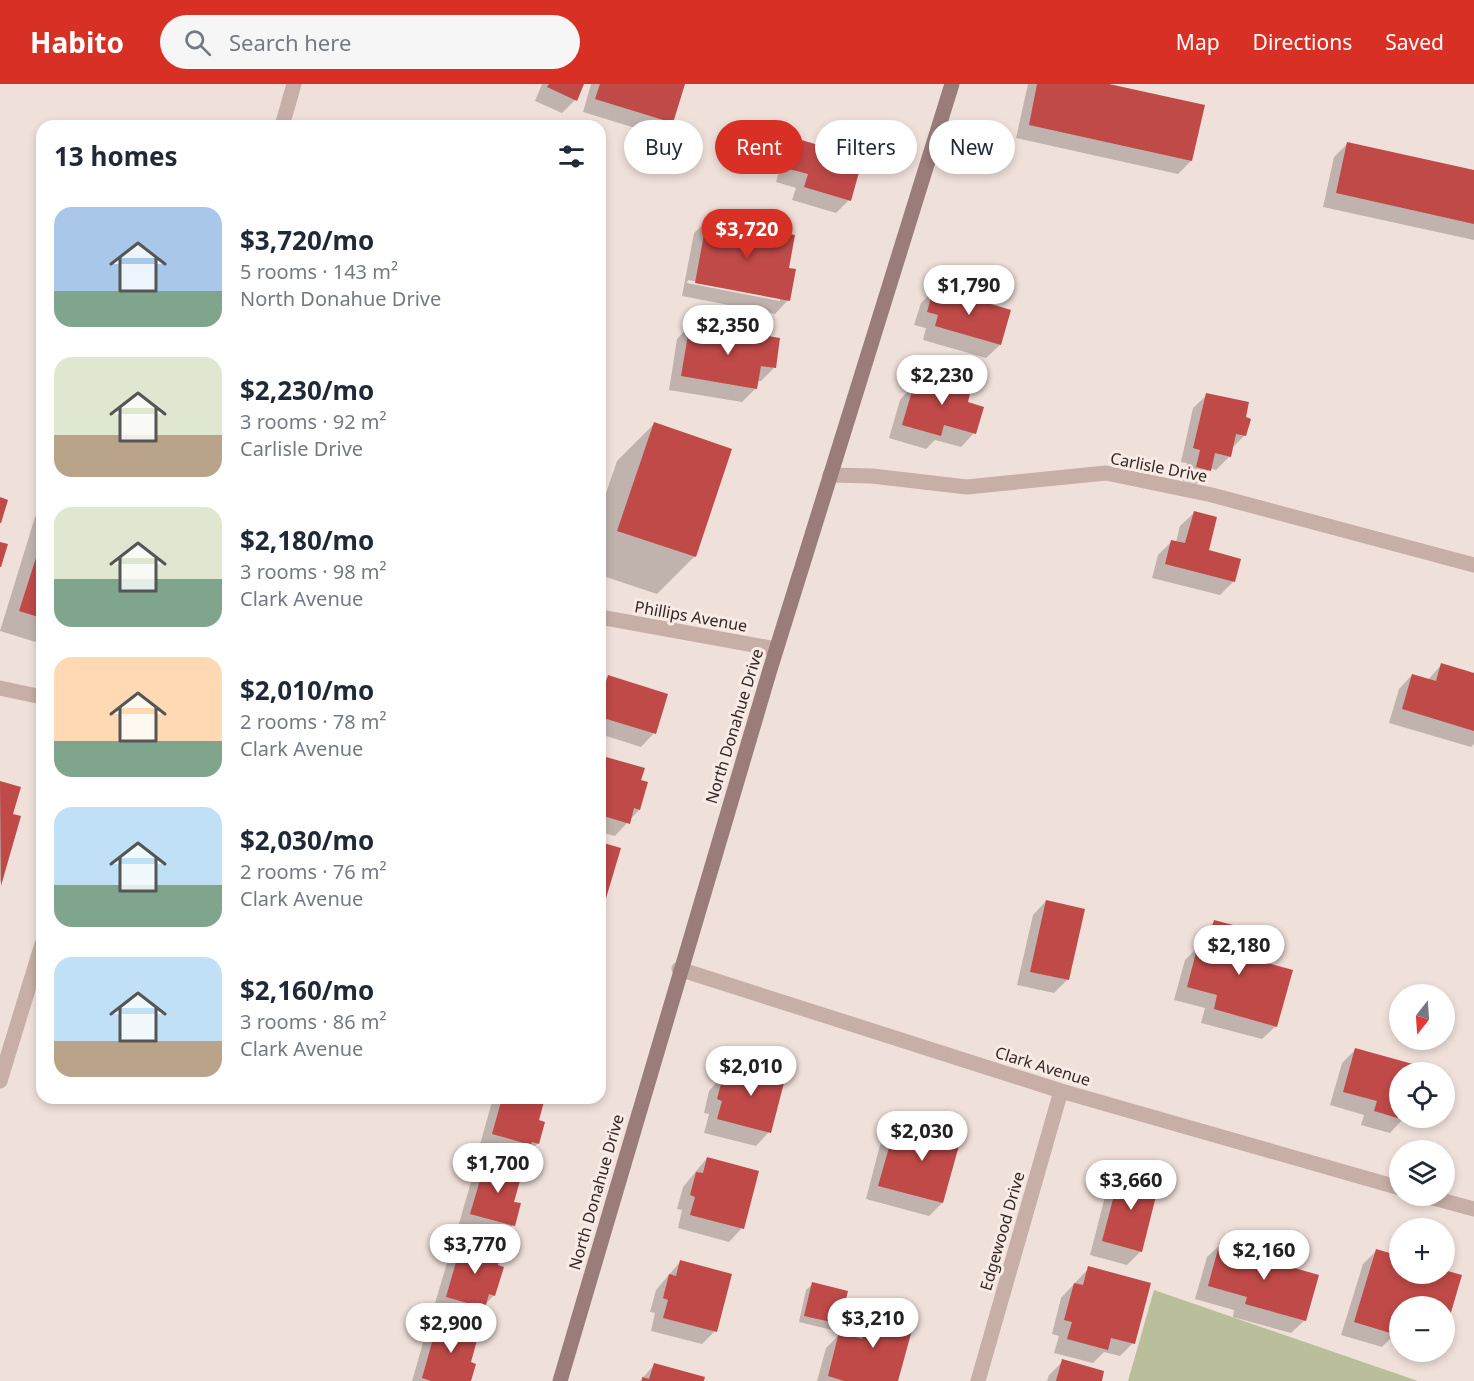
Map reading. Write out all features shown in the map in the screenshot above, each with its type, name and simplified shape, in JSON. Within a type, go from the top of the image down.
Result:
[{"type":"street","points":[[284,120],[294,84]]},
{"type":"street","name":"North Donahue Drive","points":[[560,1381],[776,650],[952,84]]},
{"type":"street","name":"Carlisle Drive","points":[[830,475],[872,476],[967,487],[1106,473],[1212,495],[1474,565]]},
{"type":"street","name":"Phillips Avenue","points":[[606,618],[776,650]]},
{"type":"street","points":[[0,688],[36,696]]},
{"type":"street","points":[[0,1081],[36,964]]},
{"type":"street","name":"Clark Avenue","points":[[680,969],[1061,1091],[1389,1185]]},
{"type":"street","name":"Edgewood Drive","points":[[978,1381],[1061,1091]]},
{"type":"street","points":[[1455,1204],[1474,1209]]},
{"type":"green space","points":[[1154,1290],[1418,1381],[1128,1381]]},
{"type":"building","points":[[549,84],[584,84],[577,101],[547,87]]},
{"type":"building","points":[[600,84],[685,84],[674,120],[663,120],[595,99]]},
{"type":"building","points":[[1037,84],[1109,84],[1205,105],[1192,161],[1029,125]]},
{"type":"building","points":[[803,140],[815,144],[815,174],[859,174],[851,201],[804,187],[808,174],[803,173]]},
{"type":"building","points":[[1347,142],[1474,170],[1474,224],[1336,193]]},
{"type":"building","points":[[707,218],[795,235],[789,268],[796,269],[790,301],[695,283]]},
{"type":"building","points":[[934,287],[1011,310],[1001,345],[935,326],[938,315],[927,312]]},
{"type":"building","points":[[690,323],[780,338],[776,368],[761,366],[757,389],[681,376]]},
{"type":"building","points":[[924,371],[972,385],[968,402],[984,407],[976,434],[944,425],[941,436],[902,425],[914,384],[919,386]]},
{"type":"building","points":[[1206,393],[1249,402],[1246,417],[1251,419],[1246,436],[1236,434],[1231,457],[1215,453],[1211,471],[1196,467],[1200,450],[1193,448]]},
{"type":"building","points":[[654,422],[732,449],[696,557],[617,531]]},
{"type":"building","points":[[0,497],[8,500],[1,523],[0,523]]},
{"type":"building","points":[[1194,511],[1217,517],[1209,550],[1241,559],[1235,582],[1165,564],[1171,540],[1185,543]]},
{"type":"building","points":[[0,542],[8,544],[1,567],[0,567]]},
{"type":"building","points":[[36,558],[36,616],[19,611]]},
{"type":"building","points":[[1441,663],[1474,673],[1474,731],[1402,709],[1412,674],[1436,681]]},
{"type":"building","points":[[608,675],[668,694],[656,734],[606,719]]},
{"type":"building","points":[[606,757],[645,768],[641,780],[648,782],[640,810],[634,808],[630,824],[606,817]]},
{"type":"building","points":[[0,781],[21,787],[13,814],[21,816],[1,886]]},
{"type":"building","points":[[606,844],[621,848],[606,898]]},
{"type":"building","points":[[1046,900],[1085,909],[1069,980],[1030,972]]},
{"type":"building","points":[[1214,920],[1252,930],[1245,957],[1293,970],[1277,1027],[1214,1009],[1217,995],[1187,987],[1198,945],[1206,948]]},
{"type":"building","points":[[1355,1048],[1406,1062],[1389,1062],[1389,1116],[1374,1111],[1377,1101],[1343,1092]]},
{"type":"building","points":[[734,1061],[786,1075],[771,1133],[717,1119],[722,1101],[717,1099],[723,1076],[729,1077]]},
{"type":"building","points":[[500,1104],[543,1104],[539,1120],[545,1122],[539,1144],[532,1142],[531,1145],[492,1134]]},
{"type":"building","points":[[924,1121],[963,1131],[943,1203],[878,1186],[894,1130],[920,1137]]},
{"type":"building","points":[[707,1157],[759,1171],[744,1229],[690,1215],[695,1197],[690,1195],[696,1172],[703,1173]]},
{"type":"building","points":[[486,1160],[523,1170],[514,1202],[521,1203],[515,1226],[470,1214]]},
{"type":"building","points":[[1121,1169],[1160,1180],[1142,1252],[1102,1241]]},
{"type":"building","points":[[462,1241],[501,1252],[498,1265],[504,1267],[495,1296],[489,1294],[485,1308],[446,1297]]},
{"type":"building","points":[[1220,1242],[1278,1258],[1277,1263],[1319,1275],[1306,1321],[1245,1304],[1247,1297],[1208,1286]]},
{"type":"building","points":[[1376,1249],[1389,1253],[1389,1284],[1455,1284],[1455,1273],[1462,1275],[1455,1299],[1455,1296],[1389,1296],[1389,1333],[1354,1322]]},
{"type":"building","points":[[680,1260],[732,1274],[717,1332],[663,1318],[668,1300],[663,1298],[669,1274],[676,1276]]},
{"type":"building","points":[[1088,1266],[1151,1283],[1135,1344],[1111,1338],[1108,1350],[1067,1339],[1072,1322],[1064,1320],[1074,1283],[1083,1285]]},
{"type":"building","points":[[812,1282],[848,1291],[840,1324],[804,1316]]},
{"type":"building","points":[[870,1307],[915,1319],[898,1381],[844,1381],[828,1376],[839,1332],[862,1339]]},
{"type":"building","points":[[438,1321],[479,1333],[471,1362],[476,1364],[471,1381],[431,1381],[422,1378]]},
{"type":"building","points":[[1062,1359],[1104,1371],[1102,1381],[1056,1381]]},
{"type":"building","points":[[654,1363],[705,1377],[704,1381],[642,1381],[642,1377],[649,1379]]}]
